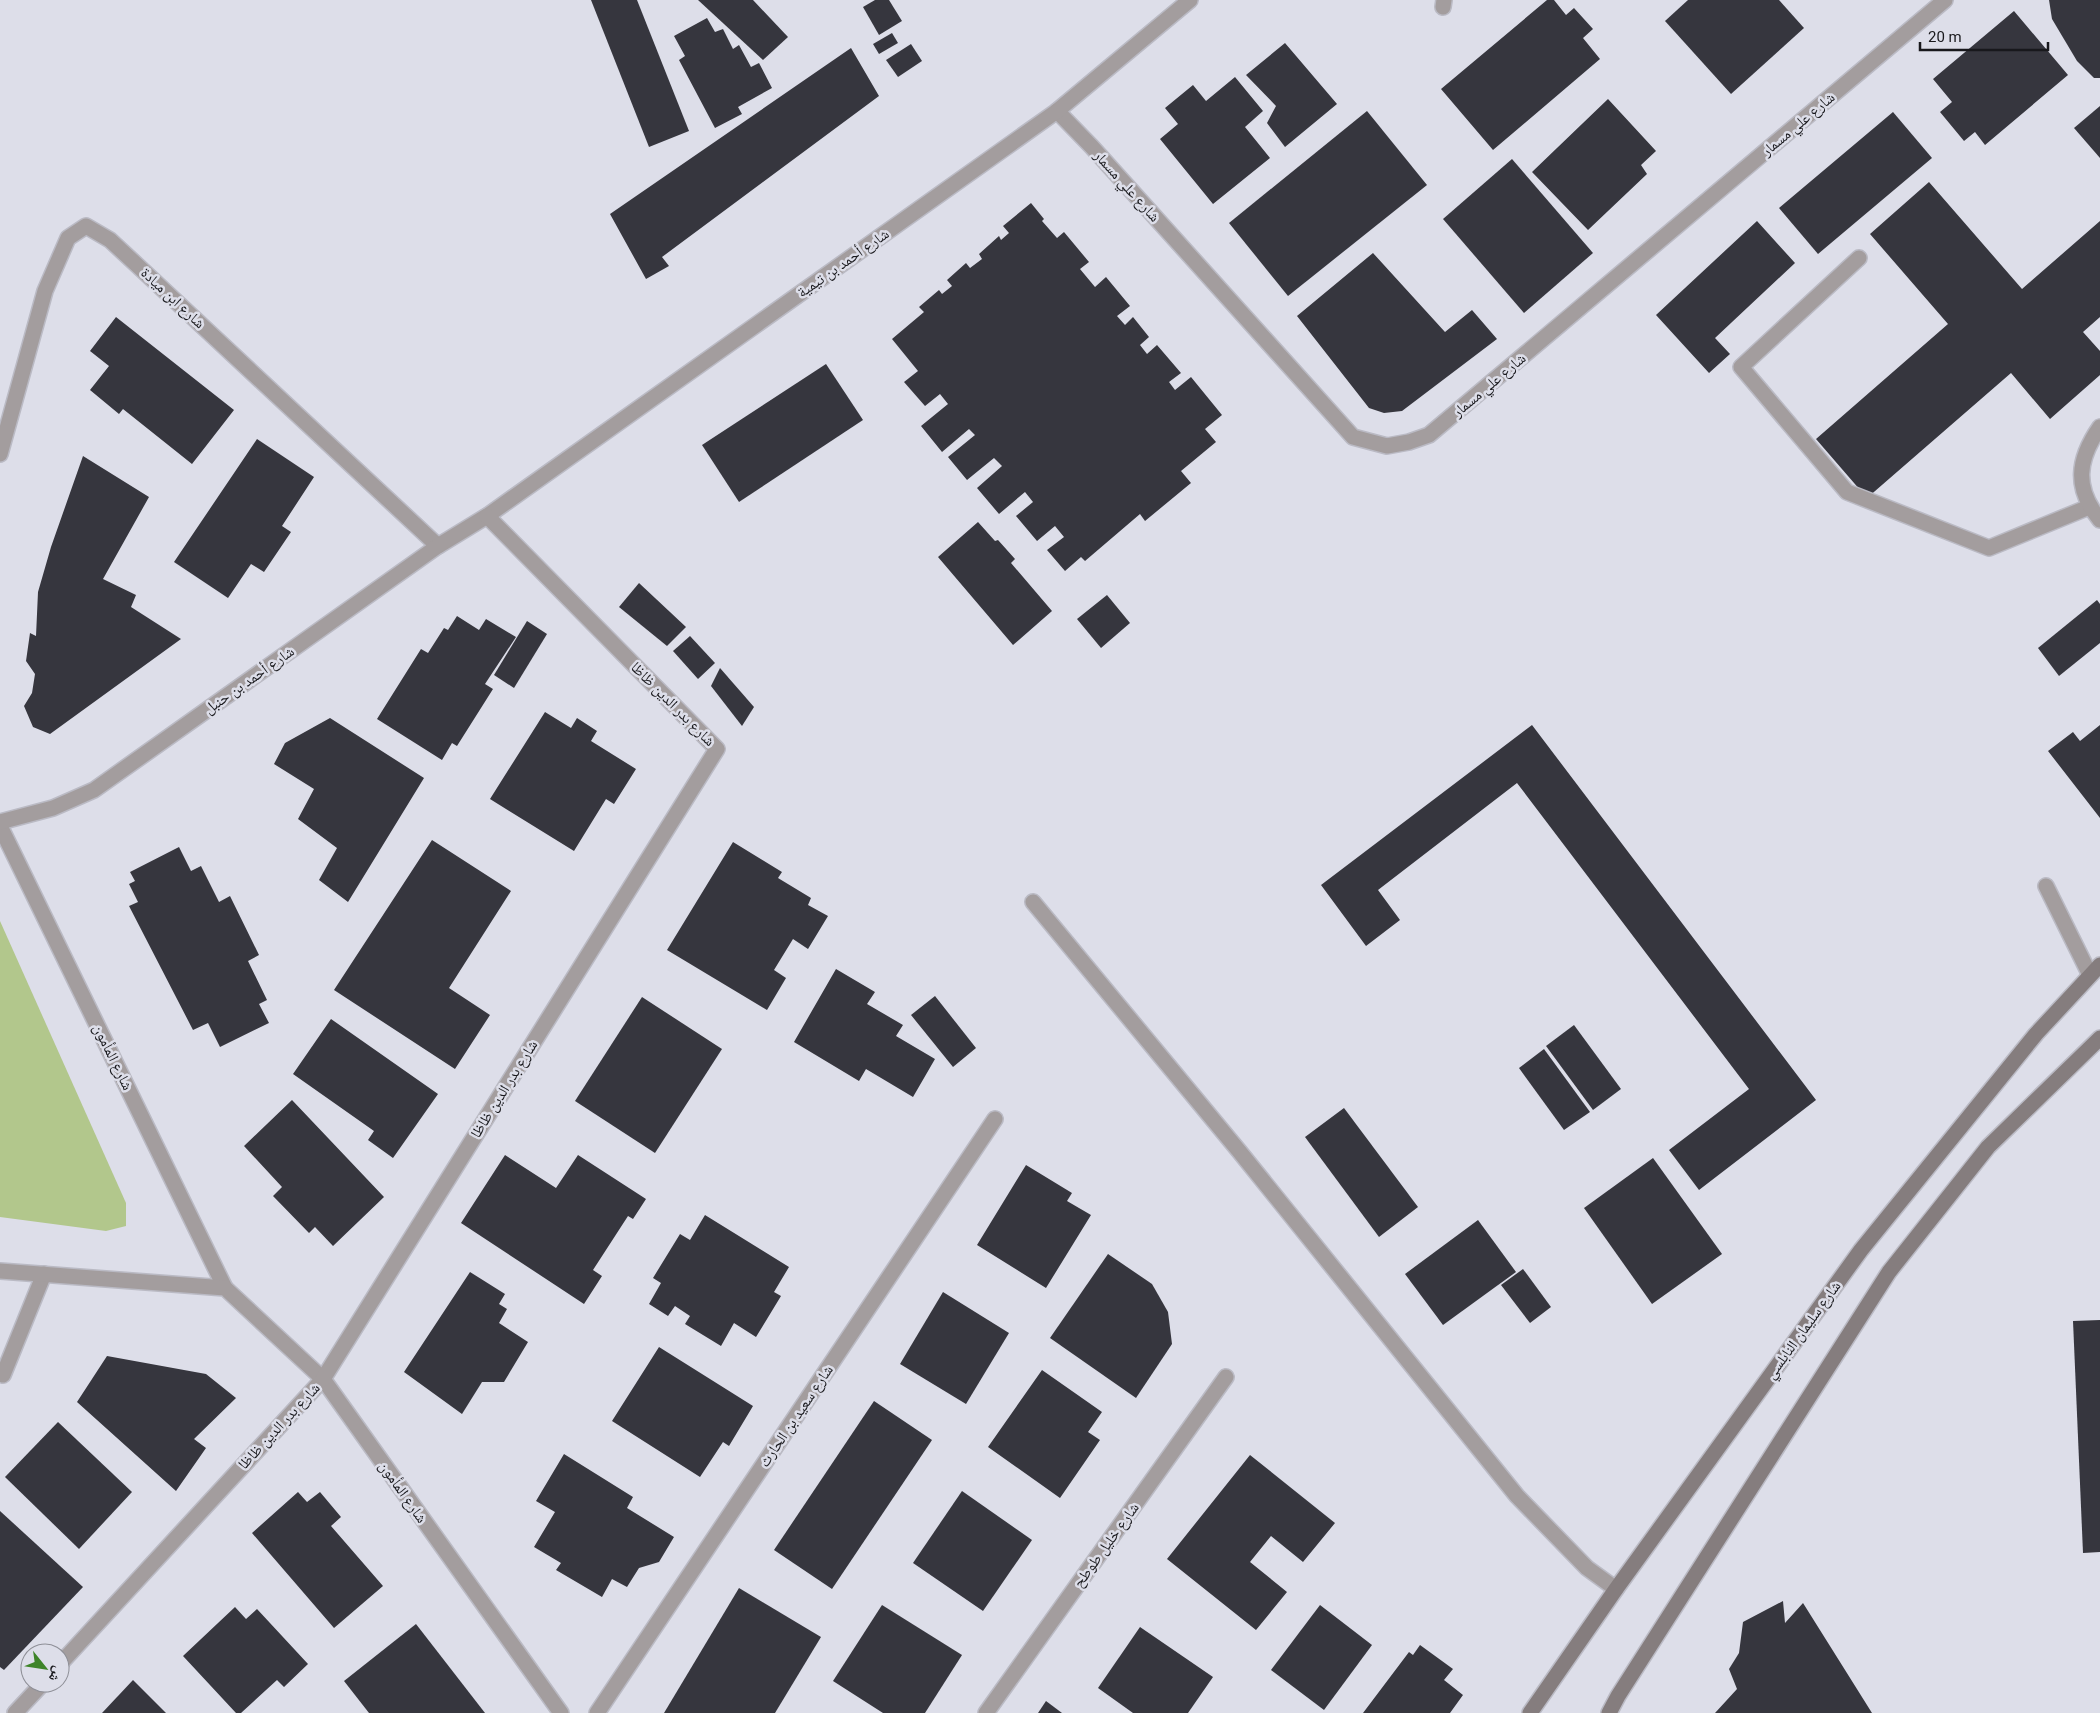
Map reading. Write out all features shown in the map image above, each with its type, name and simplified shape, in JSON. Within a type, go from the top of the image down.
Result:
[{"type":"main road","name":"شارع سليمان النابلسي","points":[[1530,1713],[1537,1706],[1616,1589],[1861,1250],[2036,1034],[2095,970]]},
{"type":"main road","points":[[1609,1713],[1618,1696],[1889,1272],[1988,1148],[2100,1038]]},
{"type":"street","name":"شارع أحمد بن تيمية","points":[[487,516],[1057,111],[1190,0]]},
{"type":"street","name":"شارع علي مسمار","points":[[1057,111],[1092,147],[1353,437],[1387,446],[1409,442],[1430,435],[1945,0]]},
{"type":"street","name":"شارع ابن ميادة","points":[[0,454],[45,291],[68,238],[86,226],[110,240],[438,546]]},
{"type":"street","points":[[1859,258],[1741,367],[1847,492],[1989,548],[2089,506]]},
{"type":"street","points":[[2100,427],[2088,444],[2082,465],[2082,486],[2089,506],[2100,520]]},
{"type":"street","name":"شارع أحمد بن حنبل","points":[[0,824],[53,808],[94,790],[438,546],[487,516]]},
{"type":"street","name":"شارع بدر الدين ظاظا","points":[[70,1653],[322,1379],[717,749],[487,516]]},
{"type":"street","name":"شارع المأمون","points":[[0,824],[225,1288],[322,1379],[561,1713]]},
{"type":"street","points":[[2046,886],[2095,970]]},
{"type":"street","points":[[1034,902],[1239,1151],[1517,1496],[1587,1568],[1616,1589]]},
{"type":"street","name":"شارع سعيد بن الحارث","points":[[597,1713],[996,1119]]},
{"type":"street","points":[[0,1271],[225,1288]]},
{"type":"street","points":[[3,1375],[44,1274]]},
{"type":"street","name":"شارع خليل طوطح","points":[[986,1713],[1226,1377]]},
{"type":"street","points":[[15,1713],[34,1693]]},
{"type":"green space","points":[[0,921],[126,1203],[126,1226],[106,1231],[0,1217]]},
{"type":"building","points":[[591,0],[637,0],[689,131],[649,147]]},
{"type":"building","points":[[698,0],[753,0],[788,37],[763,60]]},
{"type":"building","points":[[875,0],[889,0],[902,21],[879,35],[863,7]]},
{"type":"building","points":[[1547,0],[1554,0],[1566,15],[1574,8],[1593,29],[1583,38],[1600,59],[1493,150],[1441,89]]},
{"type":"building","points":[[1688,0],[1779,0],[1804,28],[1731,94],[1665,21]]},
{"type":"building","points":[[2049,0],[2100,0],[2100,78],[2094,78],[2077,61],[2052,19]]},
{"type":"building","points":[[2014,11],[2068,75],[1985,145],[1975,132],[1964,141],[1940,112],[1952,102],[1933,79]]},
{"type":"building","points":[[707,18],[715,32],[723,29],[733,49],[739,45],[751,67],[759,63],[772,88],[738,107],[742,114],[715,128],[679,60],[685,56],[674,36]]},
{"type":"building","points":[[892,33],[898,43],[879,54],[873,44]]},
{"type":"building","points":[[1285,43],[1337,104],[1285,147],[1267,123],[1276,106],[1246,75]]},
{"type":"building","points":[[911,44],[922,61],[898,77],[886,60]]},
{"type":"building","points":[[851,48],[879,96],[662,257],[669,266],[646,279],[610,214]]},
{"type":"building","points":[[1235,77],[1263,111],[1245,127],[1270,158],[1213,204],[1160,139],[1178,124],[1165,108],[1193,85],[1206,101]]},
{"type":"building","points":[[1608,99],[1656,151],[1641,165],[1647,174],[1588,230],[1532,172]]},
{"type":"building","points":[[2100,106],[2100,158],[2074,128]]},
{"type":"building","points":[[1367,111],[1427,185],[1288,296],[1229,223]]},
{"type":"building","points":[[1893,112],[1932,158],[1818,254],[1779,208]]},
{"type":"building","points":[[1512,159],[1593,253],[1524,313],[1443,219]]},
{"type":"building","points":[[1929,182],[2022,289],[2100,221],[2100,317],[2083,332],[2100,351],[2100,375],[2050,419],[2011,373],[1867,498],[1816,439],[1948,324],[1870,234]]},
{"type":"building","points":[[1031,203],[1044,219],[1042,221],[1057,238],[1064,232],[1089,262],[1080,269],[1095,287],[1106,277],[1130,306],[1117,316],[1125,325],[1133,317],[1149,337],[1140,345],[1147,354],[1157,345],[1181,373],[1169,382],[1175,390],[1191,377],[1222,415],[1205,429],[1216,442],[1181,471],[1191,483],[1145,521],[1140,514],[1085,561],[1081,557],[1065,571],[1047,550],[1064,537],[1055,526],[1037,541],[1016,516],[1033,502],[1025,492],[999,514],[977,488],[1002,466],[994,458],[967,480],[948,457],[975,435],[969,429],[942,452],[921,426],[948,404],[940,394],[925,406],[904,382],[918,371],[892,339],[924,312],[919,307],[939,290],[942,294],[952,286],[947,280],[966,263],[970,268],[982,259],[979,254],[999,236],[1001,240],[1009,233],[1003,226]]},
{"type":"building","points":[[1757,221],[1795,263],[1715,338],[1730,354],[1709,373],[1656,315]]},
{"type":"building","points":[[1373,253],[1445,332],[1472,310],[1497,339],[1402,411],[1384,413],[1369,408],[1297,316]]},
{"type":"building","points":[[116,317],[234,410],[192,464],[123,409],[119,414],[90,390],[109,366],[90,351]]},
{"type":"building","points":[[826,364],[863,420],[739,502],[702,445]]},
{"type":"building","points":[[257,439],[314,477],[282,526],[291,532],[264,572],[251,564],[228,598],[174,562]]},
{"type":"building","points":[[83,456],[149,497],[103,579],[136,595],[131,607],[181,639],[50,734],[33,727],[24,706],[32,693],[35,674],[26,661],[30,633],[36,636],[38,592],[51,547]]},
{"type":"building","points":[[978,522],[1015,559],[1011,563],[1052,611],[1013,645],[938,557]]},
{"type":"building","points":[[639,583],[686,627],[667,646],[619,607]]},
{"type":"building","points":[[1107,595],[1130,623],[1101,648],[1077,619]]},
{"type":"building","points":[[2097,600],[2100,604],[2100,643],[2059,676],[2038,648]]},
{"type":"building","points":[[457,616],[479,630],[486,619],[516,637],[485,684],[493,689],[457,746],[452,743],[442,760],[377,719],[421,649],[428,653],[444,628],[448,630]]},
{"type":"building","points":[[527,621],[547,634],[514,688],[494,675]]},
{"type":"building","points":[[690,636],[715,663],[698,679],[673,651]]},
{"type":"building","points":[[720,668],[754,707],[742,726],[711,686]]},
{"type":"building","points":[[545,712],[571,728],[577,718],[597,731],[591,741],[636,769],[614,804],[606,799],[574,851],[490,799]]},
{"type":"building","points":[[330,718],[424,778],[348,902],[319,880],[337,848],[298,819],[314,789],[274,764],[285,743]]},
{"type":"building","points":[[1532,725],[1816,1100],[1699,1190],[1669,1150],[1749,1089],[1517,783],[1378,890],[1400,920],[1366,946],[1321,885]]},
{"type":"building","points":[[2100,725],[2100,818],[2048,751],[2073,732],[2080,741]]},
{"type":"building","points":[[432,840],[511,891],[449,988],[490,1015],[455,1069],[334,990]]},
{"type":"building","points":[[733,842],[782,872],[778,878],[811,898],[808,905],[828,916],[808,949],[793,939],[774,970],[786,978],[767,1010],[667,950]]},
{"type":"building","points":[[179,847],[191,871],[201,866],[219,902],[230,896],[259,955],[248,961],[267,1000],[259,1004],[269,1023],[220,1047],[208,1023],[193,1030],[129,906],[138,902],[129,884],[135,881],[130,872]]},
{"type":"building","points":[[836,969],[875,992],[867,1004],[903,1025],[896,1036],[935,1059],[913,1097],[866,1069],[859,1081],[794,1042]]},
{"type":"building","points":[[935,996],[976,1048],[953,1067],[911,1015]]},
{"type":"building","points":[[642,997],[722,1049],[655,1153],[575,1101]]},
{"type":"building","points":[[331,1019],[438,1094],[393,1158],[368,1140],[374,1131],[293,1074]]},
{"type":"building","points":[[1574,1025],[1621,1089],[1593,1110],[1546,1046]]},
{"type":"building","points":[[1544,1049],[1590,1112],[1564,1130],[1519,1068]]},
{"type":"building","points":[[292,1100],[384,1197],[333,1246],[315,1227],[309,1233],[273,1196],[282,1187],[244,1146]]},
{"type":"building","points":[[1344,1108],[1418,1207],[1379,1237],[1305,1137]]},
{"type":"building","points":[[505,1155],[556,1188],[578,1155],[646,1199],[633,1219],[628,1216],[593,1270],[602,1276],[584,1304],[461,1223]]},
{"type":"building","points":[[1653,1158],[1722,1254],[1652,1304],[1584,1208]]},
{"type":"building","points":[[1026,1165],[1072,1193],[1067,1201],[1091,1215],[1046,1288],[977,1245]]},
{"type":"building","points":[[705,1215],[789,1267],[774,1292],[781,1296],[756,1337],[734,1323],[721,1346],[685,1324],[690,1316],[675,1306],[668,1316],[649,1304],[661,1283],[653,1278],[680,1234],[690,1240]]},
{"type":"building","points":[[1478,1220],[1516,1272],[1443,1325],[1405,1274]]},
{"type":"building","points":[[1108,1254],[1152,1284],[1168,1312],[1172,1344],[1136,1398],[1050,1338]]},
{"type":"building","points":[[1523,1269],[1551,1307],[1530,1323],[1501,1285]]},
{"type":"building","points":[[470,1272],[505,1294],[499,1304],[507,1309],[499,1323],[528,1342],[504,1382],[482,1382],[462,1414],[404,1372]]},
{"type":"building","points":[[943,1292],[1009,1333],[966,1404],[900,1364]]},
{"type":"building","points":[[2100,1320],[2100,1552],[2083,1553],[2073,1321]]},
{"type":"building","points":[[659,1347],[753,1406],[729,1446],[723,1442],[700,1477],[612,1421]]},
{"type":"building","points":[[107,1356],[206,1374],[236,1398],[194,1439],[206,1448],[176,1491],[77,1402]]},
{"type":"building","points":[[1042,1370],[1102,1412],[1088,1432],[1100,1440],[1060,1498],[988,1447]]},
{"type":"building","points":[[874,1401],[932,1440],[832,1589],[774,1550]]},
{"type":"building","points":[[58,1422],[132,1492],[79,1549],[5,1477]]},
{"type":"building","points":[[564,1454],[633,1497],[627,1508],[674,1537],[659,1562],[639,1568],[627,1587],[612,1579],[602,1597],[556,1570],[561,1563],[534,1547],[555,1512],[536,1501]]},
{"type":"building","points":[[1250,1455],[1335,1523],[1303,1562],[1271,1536],[1250,1562],[1287,1592],[1256,1630],[1167,1559]]},
{"type":"building","points":[[962,1491],[1032,1540],[983,1611],[913,1563]]},
{"type":"building","points":[[298,1492],[307,1502],[320,1492],[341,1517],[331,1526],[383,1586],[334,1628],[252,1533]]},
{"type":"building","points":[[0,1511],[83,1587],[30,1643],[20,1643],[20,1653],[4,1670],[0,1667]]},
{"type":"building","points":[[739,1588],[821,1637],[775,1713],[664,1713]]},
{"type":"building","points":[[1783,1601],[1785,1623],[1803,1603],[1872,1713],[1715,1713],[1737,1689],[1729,1669],[1739,1653],[1743,1622]]},
{"type":"building","points":[[882,1605],[962,1655],[925,1713],[883,1713],[833,1681]]},
{"type":"building","points":[[1320,1605],[1372,1645],[1324,1710],[1271,1670]]},
{"type":"building","points":[[235,1607],[246,1619],[257,1609],[308,1664],[284,1687],[277,1680],[241,1713],[236,1713],[183,1656]]},
{"type":"building","points":[[416,1624],[485,1713],[369,1713],[344,1681]]},
{"type":"building","points":[[1140,1627],[1213,1677],[1188,1713],[1133,1713],[1098,1688]]},
{"type":"building","points":[[1420,1645],[1453,1669],[1444,1680],[1463,1695],[1450,1713],[1363,1713],[1409,1652],[1413,1655]]},
{"type":"building","points":[[133,1680],[166,1713],[102,1713]]},
{"type":"building","points":[[1046,1701],[1062,1713],[1038,1713]]}]
